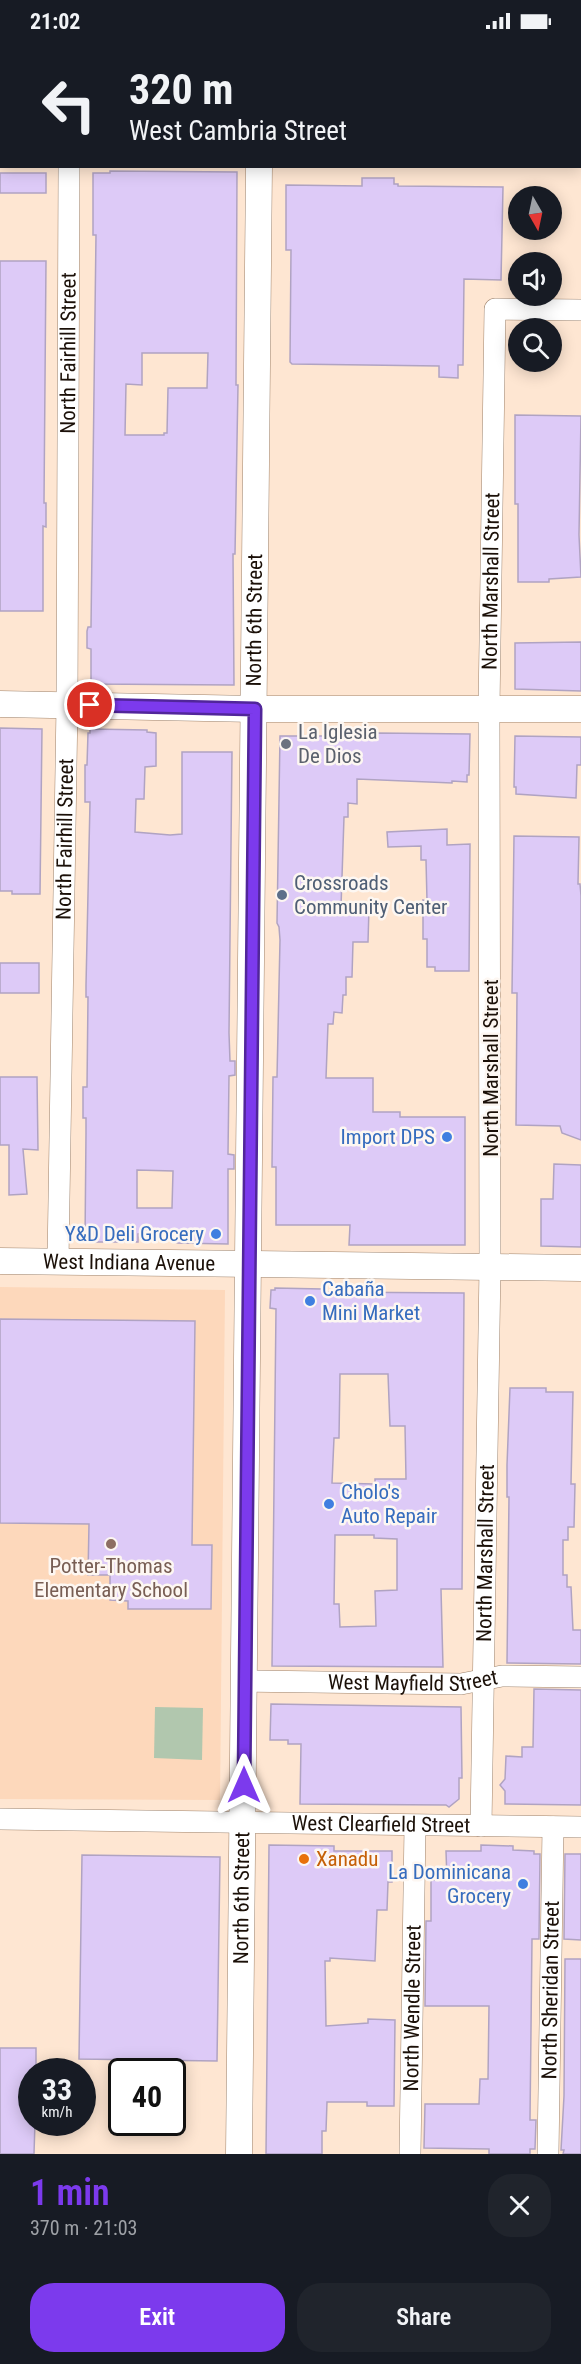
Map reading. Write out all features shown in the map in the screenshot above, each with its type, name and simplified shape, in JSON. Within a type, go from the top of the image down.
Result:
[{"type":"street","name":"North Fairhill Street","points":[[58,1261],[67,705],[69,168]]},
{"type":"street","name":"North 6th Street","points":[[239,2154],[259,168]]},
{"type":"street","name":"North Marshall Street","points":[[481,1826],[490,1267],[489,708],[495,309],[581,310]]},
{"type":"street","points":[[0,704],[255,709],[581,709]]},
{"type":"street","name":"West Indiana Avenue","points":[[0,1261],[581,1268]]},
{"type":"street","name":"West Mayfield Street","points":[[245,1681],[461,1684],[482,1678],[502,1676],[581,1677]]},
{"type":"street","name":"West Clearfield Street","points":[[0,1819],[581,1827]]},
{"type":"street","name":"North Wendle Street","points":[[410,2154],[415,1826]]},
{"type":"street","name":"North Sheridan Street","points":[[548,2154],[553,1827]]},
{"type":"shaded area","name":"Potter-Thomas Elementary School","points":[[0,1287],[225,1290],[220,1800],[0,1799]]},
{"type":"green space","points":[[155,1707],[203,1708],[202,1760],[154,1758]]},
{"type":"building","points":[[110,171],[237,172],[236,385],[238,385],[235,554],[233,554],[234,685],[91,684],[91,649],[87,648],[87,631],[88,627],[91,627],[96,235],[93,235],[93,173],[110,173]],"holes":[[[142,353],[208,353],[207,388],[168,388],[167,433],[164,435],[125,435],[126,384],[142,385]]]},
{"type":"building","points":[[0,173],[46,173],[46,193],[0,193]]},
{"type":"building","points":[[362,178],[394,178],[394,184],[398,186],[503,187],[501,280],[464,279],[463,365],[458,365],[458,378],[439,377],[439,366],[292,364],[290,362],[291,250],[286,250],[286,185],[362,186]]},
{"type":"building","points":[[0,261],[46,261],[44,503],[46,503],[46,527],[43,526],[43,611],[0,611]]},
{"type":"building","points":[[515,415],[581,416],[579,535],[581,577],[549,579],[549,582],[518,582]]},
{"type":"building","points":[[581,642],[581,691],[515,689],[515,643]]},
{"type":"building","points":[[0,728],[42,729],[40,894],[12,894],[12,891],[0,891]]},
{"type":"building","points":[[90,729],[147,730],[147,732],[156,733],[156,766],[145,767],[144,799],[136,799],[135,832],[182,834],[182,752],[232,752],[229,1033],[230,1061],[235,1061],[235,1075],[229,1076],[228,1154],[234,1155],[234,1169],[228,1169],[228,1244],[178,1243],[172,1241],[172,1232],[138,1234],[138,1242],[85,1242],[86,1118],[83,1118],[83,1087],[87,1087],[88,997],[86,997],[86,985],[90,802],[85,802],[85,765],[87,765],[88,733]],"holes":[[[137,1170],[173,1171],[172,1208],[137,1208]]]},
{"type":"building","points":[[377,733],[470,734],[469,775],[467,775],[467,782],[452,781],[452,783],[357,779],[357,804],[348,803],[348,817],[344,817],[341,907],[369,908],[368,942],[353,942],[352,977],[346,977],[346,995],[343,995],[342,1013],[334,1012],[333,1024],[328,1024],[326,1078],[373,1078],[373,1112],[400,1112],[400,1117],[465,1117],[465,1245],[349,1245],[350,1225],[276,1225],[276,1167],[272,1167],[273,1077],[277,1077],[280,940],[277,923],[280,736],[377,736]]},
{"type":"building","points":[[515,736],[581,737],[581,765],[577,765],[576,798],[516,794],[516,787],[514,787]]},
{"type":"building","points":[[447,829],[447,845],[470,844],[469,971],[435,971],[435,967],[427,967],[427,939],[423,939],[423,900],[427,901],[426,860],[421,860],[421,846],[388,847],[387,832]]},
{"type":"building","points":[[514,836],[579,837],[581,1140],[562,1133],[560,1126],[516,1125],[517,993],[512,993]]},
{"type":"building","points":[[0,963],[39,963],[39,993],[0,993]]},
{"type":"building","points":[[0,1077],[37,1077],[38,1150],[23,1149],[27,1194],[9,1195],[9,1145],[0,1145]]},
{"type":"building","points":[[554,1164],[581,1165],[581,1247],[541,1246],[541,1199],[553,1199]]},
{"type":"building","points":[[275,1288],[322,1289],[322,1292],[464,1293],[462,1589],[441,1589],[443,1667],[272,1666],[276,1309],[270,1308],[271,1290]],"holes":[[[340,1374],[388,1374],[390,1426],[405,1426],[406,1479],[375,1479],[375,1484],[332,1483],[334,1438],[339,1438]],[[335,1535],[374,1535],[374,1538],[397,1539],[397,1590],[375,1591],[376,1626],[340,1627],[339,1604],[334,1604]]]},
{"type":"building","name":"Potter-Thomas Elementary School","points":[[0,1319],[195,1321],[192,1545],[212,1545],[211,1609],[128,1609],[128,1601],[110,1600],[110,1575],[88,1575],[89,1524],[0,1523]]},
{"type":"building","points":[[510,1388],[546,1388],[546,1392],[573,1392],[571,1484],[575,1484],[574,1527],[568,1527],[568,1540],[563,1540],[563,1575],[567,1575],[567,1587],[571,1587],[573,1630],[581,1630],[581,1664],[507,1663],[509,1497],[507,1497],[507,1465]]},
{"type":"building","points":[[534,1689],[581,1690],[581,1805],[505,1804],[505,1791],[500,1785],[505,1779],[506,1756],[522,1757],[522,1747],[533,1747]]},
{"type":"building","points":[[271,1704],[461,1707],[462,1778],[459,1778],[459,1799],[449,1807],[446,1805],[300,1804],[301,1744],[288,1744],[288,1740],[270,1740]]},
{"type":"building","points":[[269,1845],[334,1846],[334,1851],[392,1851],[392,1882],[388,1882],[387,1910],[377,1910],[375,1961],[330,1958],[330,1961],[325,1961],[326,2026],[368,2023],[368,2019],[395,2020],[394,2106],[367,2106],[367,2102],[327,2102],[326,2131],[322,2131],[322,2154],[266,2154]]},
{"type":"building","points":[[481,1845],[513,1846],[513,1850],[534,1851],[534,1854],[540,1854],[539,1939],[532,1939],[530,2120],[536,2120],[535,2149],[530,2149],[530,2154],[489,2154],[489,2149],[424,2148],[425,2104],[479,2104],[480,2079],[488,2079],[489,2006],[425,2006],[426,1921],[431,1921],[431,1880],[447,1880],[446,1851],[481,1851]]},
{"type":"building","points":[[565,1854],[581,1854],[581,1940],[564,1939]]},
{"type":"building","points":[[82,1855],[220,1857],[217,2061],[186,2061],[186,2058],[79,2058]]},
{"type":"building","points":[[565,1959],[581,1959],[581,2154],[563,2154],[564,2150],[561,2150],[564,2096]]},
{"type":"building","points":[[0,2048],[36,2048],[36,2058],[18,2058],[18,2136],[35,2136],[34,2154],[0,2154]]},
{"type":"place","name":"La Iglesia De Dios","points":[[286,744]]},
{"type":"place","name":"Crossroads Community Center","points":[[282,895]]},
{"type":"place","name":"Import DPS","points":[[447,1137]]},
{"type":"place","name":"Y&D Deli Grocery","points":[[216,1234]]},
{"type":"place","name":"Cabaña Mini Market","points":[[310,1301]]},
{"type":"place","name":"Cholo's Auto Repair","points":[[329,1504]]},
{"type":"place","name":"Potter-Thomas Elementary School","points":[[111,1544]]},
{"type":"place","name":"Xanadu","points":[[304,1859]]},
{"type":"place","name":"La Dominicana Grocery","points":[[523,1884]]},
{"type":"route","points":[[90,705],[255,709],[244,1785]]}]
